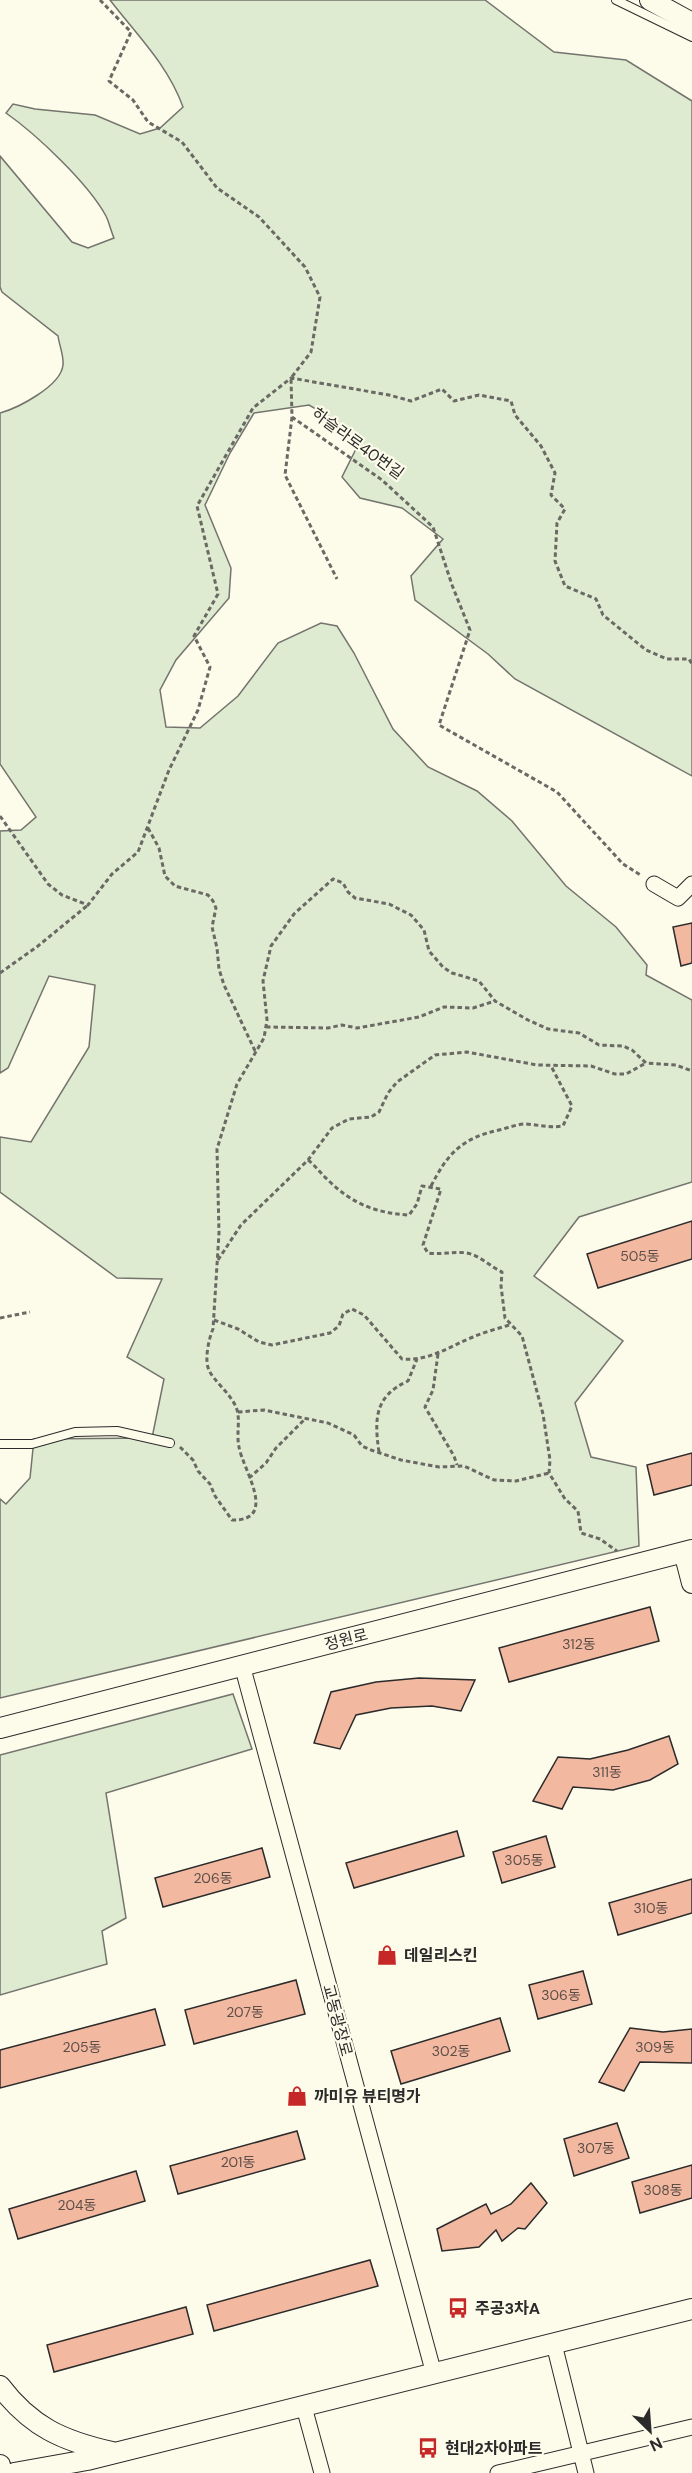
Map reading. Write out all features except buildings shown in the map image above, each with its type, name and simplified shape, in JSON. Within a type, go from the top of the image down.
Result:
[{"type":"street","points":[[650,0],[692,23]]},
{"type":"street","points":[[654,884],[678,898],[692,884]]},
{"type":"street","points":[[688,1551],[692,1583]]},
{"type":"street","name":"정원로","points":[[0,1728],[688,1551]]},
{"type":"street","name":"교동광장로","points":[[242,1665],[434,2374]]},
{"type":"street","points":[[14,2473],[118,2453],[692,2310]]},
{"type":"street","points":[[554,2344],[586,2473]]},
{"type":"street","points":[[0,2386],[22,2414],[49,2430],[83,2445],[118,2453]]},
{"type":"street","points":[[304,2407],[322,2473]]},
{"type":"street","points":[[498,2473],[692,2427]]},
{"type":"street","points":[[82,2473],[118,2453]]},
{"type":"street","points":[[0,2465],[1,2473]]},
{"type":"lane","points":[[616,0],[692,37]]},
{"type":"lane","points":[[0,1444],[32,1444],[75,1432],[117,1431],[170,1443]]},
{"type":"path","points":[[0,973],[38,946],[88,905],[111,874],[138,852],[169,770],[198,710],[210,667],[194,636],[218,594],[197,506],[253,408],[291,378],[311,352],[320,297],[305,267],[259,218],[218,188],[182,142],[148,122],[133,100],[109,81],[131,32],[100,0]]},
{"type":"path","points":[[291,378],[411,401],[442,389],[454,401],[479,395],[511,401],[515,414],[542,446],[555,472],[551,495],[565,509],[557,523],[555,561],[566,586],[596,599],[603,615],[646,650],[667,659],[689,659],[692,664]]},
{"type":"path","name":"하슬라로40번길","points":[[291,378],[292,417],[382,480],[433,527],[470,630],[439,725],[557,792],[623,864],[654,884]]},
{"type":"path","points":[[292,417],[285,475],[337,579]]},
{"type":"path","points":[[0,816],[48,884],[62,895],[88,905]]},
{"type":"path","points":[[148,828],[159,848],[165,876],[175,886],[208,895],[213,901],[216,908],[212,927],[222,977],[256,1053]]},
{"type":"path","points":[[170,1443],[188,1453],[232,1520],[248,1518],[255,1510],[257,1503],[238,1447],[236,1429],[238,1412],[235,1403],[208,1369],[208,1342],[214,1320],[220,1224],[218,1149],[237,1084],[256,1053],[266,1028],[263,981],[270,946],[294,914],[333,879],[343,882],[348,892],[355,898],[389,904],[411,915],[424,930],[429,951],[434,958],[452,973],[478,981],[495,1001],[538,1026],[579,1033],[599,1045],[623,1046],[632,1050],[646,1063]]},
{"type":"path","points":[[266,1028],[328,1028],[342,1025],[357,1028],[419,1017],[444,1007],[473,1008],[495,1001]]},
{"type":"path","points":[[216,1263],[241,1226],[308,1160],[332,1128],[349,1119],[371,1117],[379,1112],[388,1093],[397,1082],[435,1055],[467,1052],[551,1066],[591,1066],[615,1074],[626,1074],[646,1063],[676,1065],[692,1071]]},
{"type":"path","points":[[431,1186],[439,1170],[456,1149],[480,1134],[515,1125],[551,1128],[563,1126],[572,1106],[551,1066]]},
{"type":"path","points":[[308,1160],[329,1182],[354,1200],[386,1214],[409,1215],[417,1204],[422,1186],[441,1189],[423,1245],[428,1253],[467,1253],[477,1256],[486,1264],[502,1272],[505,1318],[517,1329],[525,1345],[543,1414],[549,1454],[549,1473],[565,1498],[578,1511],[581,1533],[600,1539],[615,1548],[630,1566]]},
{"type":"path","points":[[214,1320],[238,1329],[259,1342],[272,1345],[330,1333],[339,1326],[343,1314],[352,1309],[364,1315],[402,1359],[417,1359],[438,1354],[472,1337],[510,1324]]},
{"type":"path","points":[[0,1318],[30,1312]]},
{"type":"path","points":[[438,1354],[433,1390],[425,1407],[457,1465]]},
{"type":"path","points":[[379,1453],[378,1411],[381,1403],[396,1386],[408,1381],[417,1359]]},
{"type":"path","points":[[238,1412],[264,1410],[328,1423],[354,1435],[362,1446],[379,1453],[401,1460],[440,1467],[457,1465],[494,1480],[505,1482],[549,1473]]},
{"type":"path","points":[[249,1478],[266,1463],[276,1448],[306,1418]]},
{"type":"green space","points":[[110,0],[485,0],[554,52],[626,60],[692,101],[692,776],[515,679],[488,654],[415,600],[411,576],[443,539],[402,508],[360,498],[342,477],[359,443],[335,420],[309,405],[254,413],[230,453],[205,505],[231,568],[229,598],[176,660],[160,690],[166,727],[200,728],[238,696],[278,643],[321,623],[337,626],[354,653],[393,729],[428,767],[477,791],[512,821],[566,886],[616,927],[647,965],[646,975],[692,1000],[692,1182],[579,1217],[534,1276],[623,1341],[575,1403],[591,1457],[636,1467],[639,1546],[0,1698],[0,1499],[6,1504],[30,1478],[34,1439],[152,1438],[164,1379],[127,1357],[162,1279],[117,1278],[0,1192],[0,1137],[31,1142],[89,1047],[95,985],[49,976],[8,1068],[0,1073],[0,831],[21,830],[36,817],[0,764],[0,413],[27,401],[47,388],[60,373],[63,361],[58,336],[2,292],[0,287],[0,156],[72,242],[88,248],[114,238],[106,216],[87,189],[46,146],[6,113],[13,104],[35,109],[95,115],[140,134],[160,128],[183,107],[169,77]]},
{"type":"green space","points":[[233,1694],[252,1749],[106,1793],[126,1918],[102,1931],[107,1964],[0,1995],[0,1755]]},
{"type":"place","name":"데일리스킨","points":[[387,1955]]},
{"type":"place","name":"까미유 뷰티명가","points":[[297,2096]]},
{"type":"place","name":"주공3차A","points":[[458,2308]]},
{"type":"place","name":"현대2차아파트","points":[[428,2448]]}]
